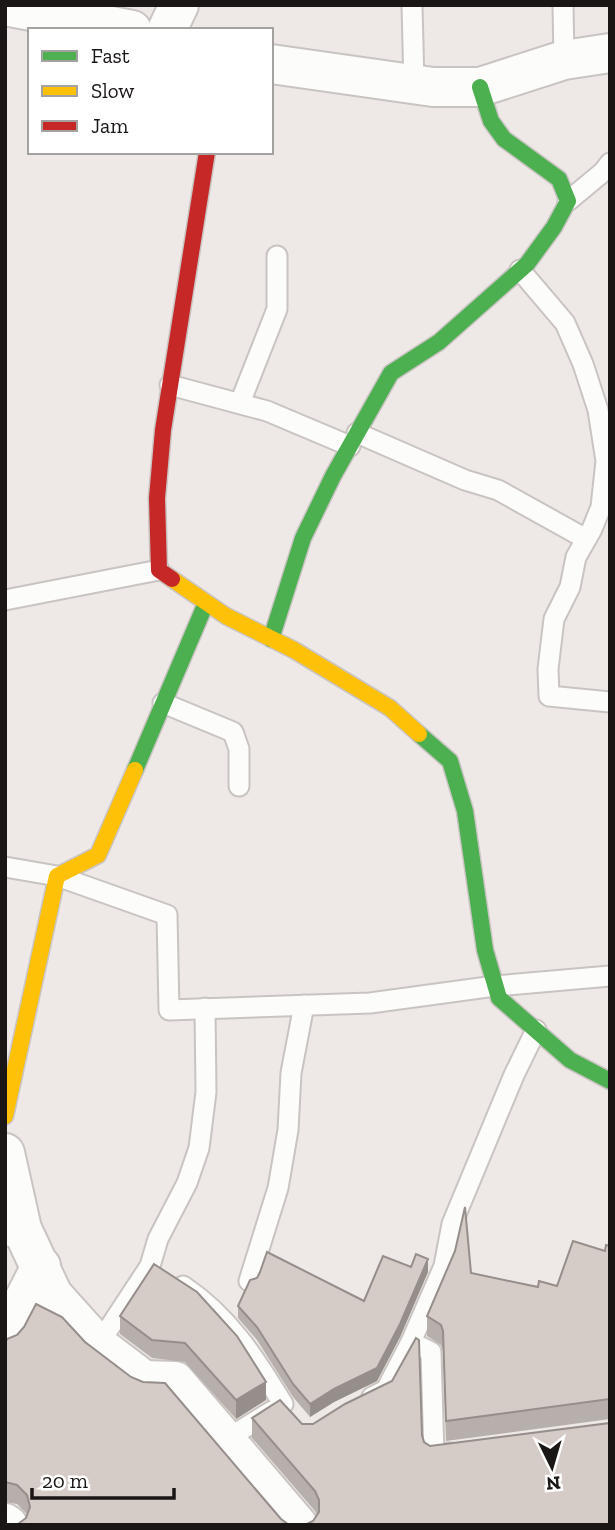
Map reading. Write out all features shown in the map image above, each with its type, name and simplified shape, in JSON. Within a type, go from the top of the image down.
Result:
[{"type":"street","points":[[167,28],[179,5]]},
{"type":"street","points":[[5,6],[121,28]]},
{"type":"street","points":[[273,64],[414,85],[480,88],[564,61],[610,53]]},
{"type":"street","points":[[271,639],[303,538],[391,373],[439,342],[527,264],[554,228],[568,201],[559,179],[504,139],[491,121],[480,88]]},
{"type":"street","points":[[207,154],[163,430],[158,498],[159,570],[226,616],[390,708],[450,761],[465,811],[485,950],[499,998],[570,1059],[610,1081]]},
{"type":"street","points":[[5,1116],[57,876],[98,855],[206,603]]},
{"type":"street","points":[[5,1153],[14,1228],[41,1266],[53,1295],[97,1345],[144,1380],[175,1381],[298,1525]]},
{"type":"street","points":[[5,1337],[41,1266]]},
{"type":"lane","points":[[412,5],[414,85]]},
{"type":"lane","points":[[564,5],[564,61]]},
{"type":"lane","points":[[568,201],[610,163]]},
{"type":"lane","points":[[240,403],[277,309],[277,256]]},
{"type":"lane","points":[[520,270],[565,323],[583,364],[598,410],[606,461],[596,532],[576,557],[570,587],[554,619],[548,669],[549,696],[610,702]]},
{"type":"lane","points":[[170,385],[240,403],[354,439],[498,491],[596,532]]},
{"type":"lane","points":[[5,600],[159,570]]},
{"type":"lane","points":[[163,703],[233,732],[239,749],[239,786]]},
{"type":"lane","points":[[5,867],[57,876],[167,915],[169,1010],[370,1003],[495,986],[610,976]]},
{"type":"lane","points":[[249,1281],[278,1188],[288,1130],[291,1073],[304,1005]]},
{"type":"lane","points":[[97,1345],[150,1266],[158,1239],[187,1184],[199,1148],[206,1092],[205,1008]]},
{"type":"lane","points":[[351,1408],[386,1390],[411,1342],[444,1266],[452,1224],[514,1074],[536,1030]]},
{"type":"lane","points":[[150,1266],[205,1301],[247,1347],[283,1404],[299,1423]]},
{"type":"lane","points":[[411,1342],[431,1352],[434,1455],[475,1450]]},
{"type":"lane","points":[[225,1440],[283,1404]]},
{"type":"building","points":[[465,1207],[471,1273],[538,1287],[539,1281],[557,1286],[573,1241],[605,1251],[606,1245],[610,1246],[610,1399],[446,1421],[443,1331],[441,1325],[427,1316],[455,1251]]},
{"type":"building","points":[[267,1252],[364,1301],[383,1256],[411,1267],[416,1254],[428,1259],[400,1324],[377,1368],[310,1404],[293,1384],[257,1327],[238,1306],[250,1280],[257,1278]]},
{"type":"building","points":[[154,1264],[197,1292],[237,1336],[266,1382],[236,1400],[185,1343],[152,1340],[120,1316]]},
{"type":"building","points":[[36,1304],[62,1317],[85,1342],[131,1377],[143,1382],[165,1383],[289,1525],[16,1525],[26,1518],[30,1507],[27,1495],[17,1485],[5,1482],[5,1343],[24,1327]]},
{"type":"building","points":[[416,1338],[419,1340],[422,1435],[424,1442],[430,1446],[610,1423],[610,1525],[305,1525],[313,1521],[319,1512],[319,1500],[315,1491],[252,1418],[280,1400],[302,1424],[313,1424],[345,1404],[392,1381]]},
{"type":"traffic: fast","points":[[271,639],[303,538],[333,476],[391,373],[439,342],[527,264],[554,227],[568,201],[559,179],[504,139],[491,121],[480,87]]},
{"type":"traffic: fast","points":[[135,770],[206,603]]},
{"type":"traffic: fast","points":[[419,734],[450,761],[465,811],[485,950],[499,998],[570,1060],[610,1081]]},
{"type":"traffic: slow","points":[[172,579],[226,616],[294,650],[390,708],[419,734]]},
{"type":"traffic: slow","points":[[5,1116],[57,876],[98,855],[135,770]]},
{"type":"traffic: jam","points":[[172,579],[159,570],[157,498],[163,430],[207,154]]}]
